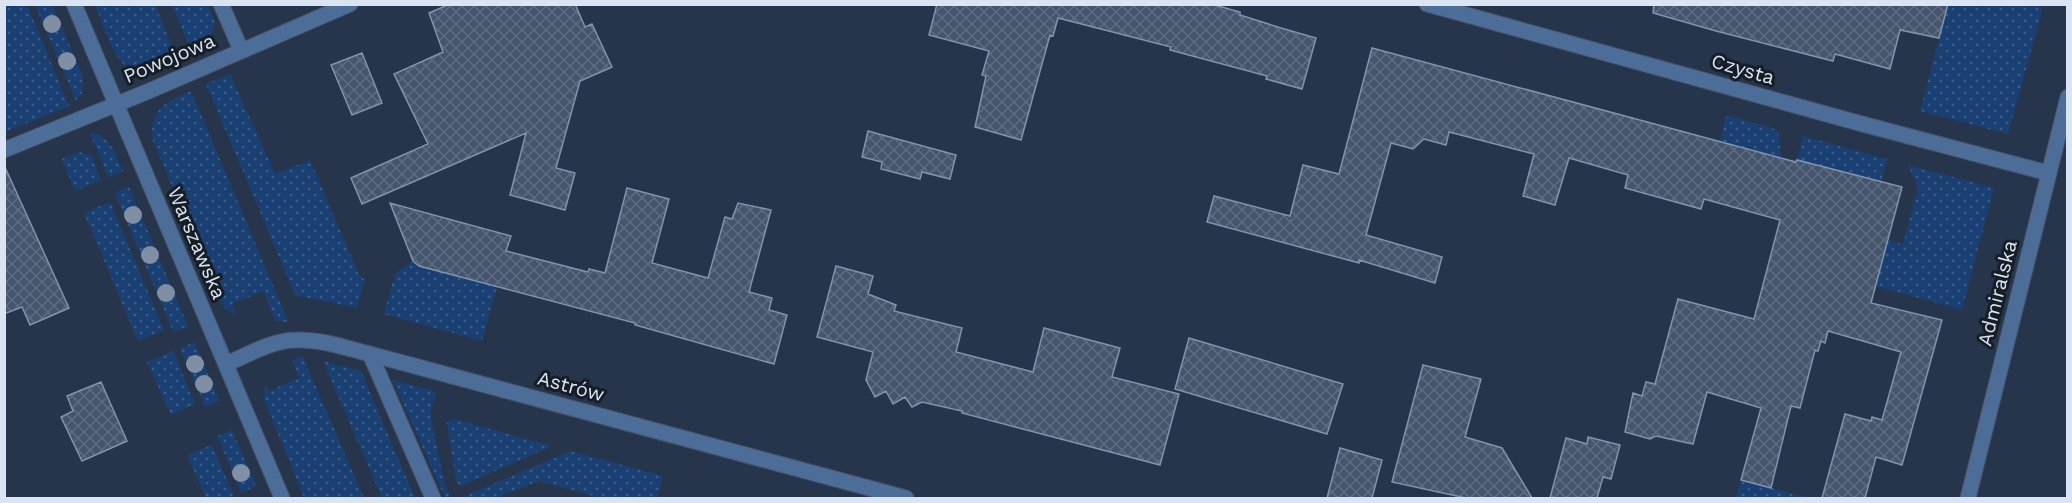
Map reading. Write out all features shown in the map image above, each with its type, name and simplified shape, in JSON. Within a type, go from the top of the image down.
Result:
[{"type":"street","name":"Warszawska","points":[[74,4],[282,498]]},
{"type":"street","points":[[221,4],[241,50]]},
{"type":"street","name":"Powojowa","points":[[4,150],[170,82],[350,4]]},
{"type":"street","name":"Czysta","points":[[1427,4],[2048,173]]},
{"type":"street","name":"Admiralska","points":[[1968,498],[2067,98]]},
{"type":"street","name":"Astrów","points":[[226,364],[277,343],[295,339],[314,340],[906,498]]},
{"type":"street","points":[[370,354],[433,498]]},
{"type":"shaded area","points":[[5,4],[27,5],[69,106],[5,132]]},
{"type":"shaded area","points":[[2031,4],[2043,8],[2008,134],[1920,111],[1948,5]]},
{"type":"shaded area","points":[[35,5],[52,5],[82,74],[83,88],[76,101]]},
{"type":"shaded area","points":[[95,5],[155,5],[178,61],[151,72],[132,71],[117,56]]},
{"type":"shaded area","points":[[172,5],[207,5],[215,23],[208,44],[193,55]]},
{"type":"shaded area","points":[[230,74],[275,174],[310,160],[359,275],[365,280],[357,308],[295,295],[206,84]]},
{"type":"shaded area","points":[[191,91],[288,322],[276,322],[263,291],[232,304],[237,317],[225,308],[153,141],[153,122],[161,108]]},
{"type":"shaded area","points":[[1726,115],[1778,130],[1781,158],[1720,141]]},
{"type":"shaded area","points":[[90,133],[108,142],[123,171],[108,177]]},
{"type":"shaded area","points":[[1803,136],[1887,159],[1881,183],[1797,160]]},
{"type":"shaded area","points":[[79,152],[91,155],[101,180],[75,191],[62,159]]},
{"type":"shaded area","points":[[1908,165],[1994,188],[1962,310],[1875,286],[1811,219],[1903,244],[1918,188]]},
{"type":"shaded area","points":[[129,187],[188,326],[173,332],[115,193]]},
{"type":"shaded area","points":[[110,202],[164,330],[138,341],[84,213]]},
{"type":"shaded area","points":[[413,261],[419,266],[497,287],[482,341],[384,314],[395,274]]},
{"type":"shaded area","points":[[195,342],[219,401],[205,407],[180,348]]},
{"type":"shaded area","points":[[173,351],[195,404],[171,415],[147,362]]},
{"type":"shaded area","points":[[303,357],[364,498],[304,498],[264,399],[265,385],[269,391],[299,378],[292,360]]},
{"type":"shaded area","points":[[323,361],[361,371],[415,498],[382,498]]},
{"type":"shaded area","points":[[393,380],[436,392],[430,413],[444,481],[451,498],[445,498]]},
{"type":"shaded area","points":[[454,419],[552,446],[461,486],[456,482],[447,423]]},
{"type":"shaded area","points":[[232,430],[256,486],[241,493],[217,436]]},
{"type":"shaded area","points":[[212,445],[234,496],[206,498],[187,455]]},
{"type":"shaded area","points":[[571,451],[663,476],[657,498],[601,498],[539,481],[495,498],[466,498],[465,496]]},
{"type":"shaded area","points":[[1741,480],[1810,498],[1736,498]]},
{"type":"building","points":[[450,4],[575,4],[585,27],[592,24],[612,67],[580,81],[556,168],[575,173],[565,210],[510,195],[526,133],[362,204],[351,178],[428,144],[394,74],[443,52],[429,13]]},
{"type":"building","points":[[937,4],[1211,4],[1316,38],[1302,89],[1266,79],[1267,76],[1170,50],[1171,47],[1058,18],[1053,36],[1050,35],[1021,140],[975,127],[986,76],[982,75],[989,51],[929,35]]},
{"type":"building","points":[[1654,4],[1948,4],[1939,38],[1900,30],[1890,69],[1835,54],[1833,61],[1716,31],[1653,13]]},
{"type":"building","points":[[1372,48],[1796,162],[1797,160],[1902,187],[1871,303],[1942,320],[1902,465],[1876,457],[1865,498],[1822,498],[1845,414],[1871,421],[1872,417],[1882,420],[1901,352],[1828,331],[1825,343],[1821,341],[1818,351],[1815,350],[1800,408],[1791,406],[1771,488],[1741,480],[1761,408],[1707,392],[1693,444],[1656,436],[1650,439],[1625,432],[1633,393],[1642,396],[1646,382],[1655,384],[1678,299],[1754,319],[1780,220],[1704,199],[1701,209],[1625,188],[1628,175],[1569,158],[1555,205],[1523,196],[1534,154],[1449,132],[1446,145],[1424,139],[1413,149],[1391,143],[1366,235],[1442,257],[1435,283],[1359,260],[1359,263],[1207,222],[1214,196],[1290,216],[1303,165],[1339,174]]},
{"type":"building","points":[[362,53],[382,103],[352,115],[331,65]]},
{"type":"building","points":[[868,131],[956,155],[950,179],[922,172],[920,179],[881,169],[882,162],[862,157]]},
{"type":"building","points":[[4,165],[69,308],[30,325],[22,307],[4,314]]},
{"type":"building","points":[[627,188],[669,199],[652,263],[708,278],[725,217],[732,219],[738,203],[771,210],[749,292],[772,298],[769,310],[787,315],[774,364],[635,325],[635,323],[419,266],[413,261],[390,203],[511,236],[506,251],[588,272],[589,269],[605,273]]},
{"type":"building","points":[[836,266],[873,276],[868,294],[896,305],[894,311],[962,328],[956,352],[1033,372],[1044,328],[1120,348],[1112,377],[1179,394],[1160,465],[962,413],[962,411],[922,402],[912,407],[905,397],[893,404],[886,391],[875,397],[866,380],[873,352],[817,337]]},
{"type":"building","points":[[1189,338],[1343,384],[1327,434],[1175,389]]},
{"type":"building","points":[[1423,365],[1481,379],[1465,437],[1502,448],[1532,498],[1466,498],[1392,482]]},
{"type":"building","points":[[101,382],[127,441],[82,461],[61,417],[73,411],[67,396]]},
{"type":"building","points":[[1588,437],[1620,445],[1611,479],[1603,477],[1597,498],[1550,498],[1566,438],[1587,444]]},
{"type":"building","points":[[1340,448],[1382,460],[1372,498],[1327,498]]}]
